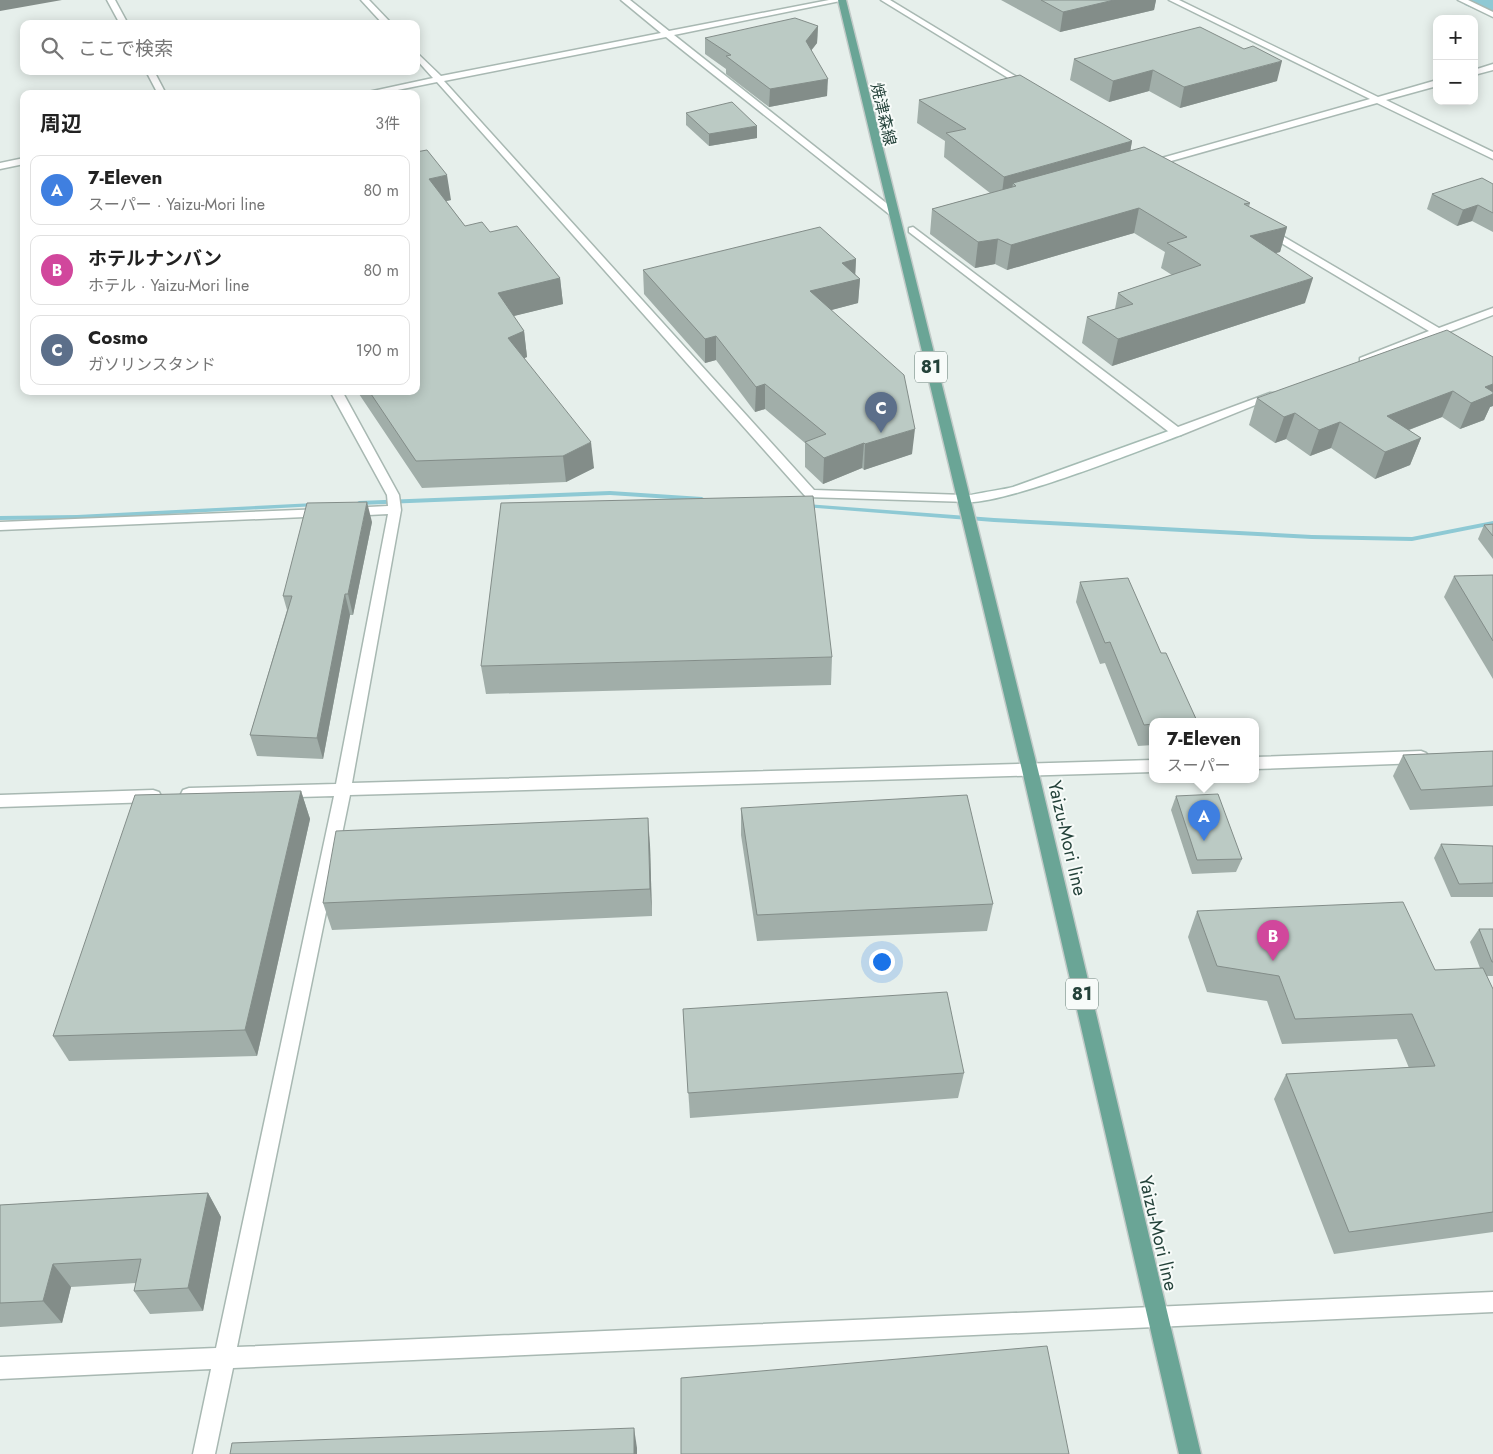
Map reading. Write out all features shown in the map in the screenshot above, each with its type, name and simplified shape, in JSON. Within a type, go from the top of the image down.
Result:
[{"type":"main road","name":"焼津森線","points":[[842,0],[892,212],[899,234]]},
{"type":"main road","name":"Yaizu-Mori line","points":[[899,234],[1030,770],[1190,1454]]},
{"type":"street","points":[[111,0],[122,20]]},
{"type":"street","points":[[365,0],[384,20]]},
{"type":"street","points":[[625,0],[892,212]]},
{"type":"street","points":[[384,90],[666,33],[842,0]]},
{"type":"street","points":[[885,0],[1037,91]]},
{"type":"street","points":[[1174,0],[1493,156]]},
{"type":"street","points":[[1462,0],[1493,15]]},
{"type":"street","points":[[420,58],[810,494],[964,500],[990,497],[1017,490],[1177,432],[1288,389]]},
{"type":"street","points":[[1478,71],[1493,67]]},
{"type":"street","points":[[152,75],[160,90]]},
{"type":"street","points":[[1136,168],[1151,160],[1433,84]]},
{"type":"street","points":[[1151,160],[1172,173]]},
{"type":"street","points":[[0,166],[20,162]]},
{"type":"street","points":[[1258,224],[1469,351]]},
{"type":"street","points":[[899,234],[917,228],[1177,432]]},
{"type":"street","points":[[1354,364],[1493,311]]},
{"type":"street","points":[[204,1454],[343,789],[394,502],[338,395]]},
{"type":"street","points":[[0,526],[394,502]]},
{"type":"street","points":[[1259,763],[1434,757]]},
{"type":"street","points":[[0,801],[343,789],[1149,766]]},
{"type":"street","points":[[0,1368],[1493,1302]]},
{"type":"building","points":[[1041,0],[1114,0],[1063,12]]},
{"type":"building","points":[[795,18],[818,26],[806,41],[828,79],[770,89],[726,56],[731,55],[705,38]]},
{"type":"building","points":[[1200,27],[1244,49],[1253,46],[1282,61],[1184,87],[1153,70],[1113,81],[1074,59]]},
{"type":"building","points":[[1020,75],[1132,141],[1004,177],[946,133],[966,129],[919,100]]},
{"type":"building","points":[[732,102],[757,126],[709,134],[686,113]]},
{"type":"building","points":[[1144,147],[1250,203],[1244,204],[1287,227],[1250,236],[1313,278],[1118,339],[1087,317],[1133,304],[1118,293],[1201,265],[1167,243],[1187,237],[1139,208],[1011,245],[998,239],[978,242],[932,209],[1016,186],[1013,183]]},
{"type":"building","points":[[427,150],[447,175],[429,179],[465,226],[482,222],[490,232],[517,226],[560,278],[498,293],[524,331],[508,338],[591,442],[563,456],[416,461],[372,395],[420,395],[420,151]]},
{"type":"building","points":[[1482,178],[1493,184],[1493,213],[1478,205],[1463,210],[1432,194]]},
{"type":"building","points":[[820,227],[856,259],[842,263],[860,279],[810,291],[904,375],[915,429],[864,443],[824,458],[805,442],[826,434],[765,384],[756,387],[716,336],[705,339],[643,270]]},
{"type":"building","points":[[1447,330],[1493,357],[1493,384],[1485,387],[1493,392],[1493,394],[1471,403],[1453,391],[1387,416],[1421,438],[1385,452],[1340,422],[1319,430],[1295,413],[1284,417],[1257,398]]},
{"type":"building","points":[[813,496],[832,657],[481,666],[501,503]]},
{"type":"building","points":[[367,502],[348,594],[345,594],[317,738],[250,735],[292,596],[283,596],[307,503]]},
{"type":"building","points":[[1493,524],[1493,536],[1484,525]]},
{"type":"building","points":[[1493,575],[1493,641],[1454,576]]},
{"type":"building","points":[[1128,578],[1161,653],[1166,653],[1196,718],[1149,718],[1149,724],[1144,725],[1110,642],[1105,643],[1080,582]]},
{"type":"building","points":[[1493,751],[1493,786],[1421,790],[1403,755]]},
{"type":"building","points":[[301,791],[245,1030],[53,1036],[135,795]]},
{"type":"building","points":[[1218,794],[1242,859],[1197,860],[1176,796]]},
{"type":"building","points":[[967,795],[993,904],[757,915],[741,808]]},
{"type":"building","points":[[648,818],[650,889],[323,903],[336,831]]},
{"type":"building","points":[[1441,844],[1493,846],[1493,883],[1459,884]]},
{"type":"building","points":[[1403,902],[1435,970],[1483,968],[1493,989],[1493,1212],[1349,1232],[1286,1074],[1435,1066],[1412,1014],[1295,1019],[1279,976],[1217,966],[1197,911]]},
{"type":"building","points":[[1479,929],[1493,929],[1493,962],[1492,962]]},
{"type":"building","points":[[947,992],[964,1073],[688,1093],[683,1009]]},
{"type":"building","points":[[208,1193],[188,1288],[134,1291],[141,1259],[53,1264],[43,1301],[0,1303],[0,1205]]},
{"type":"building","points":[[1047,1346],[1069,1454],[681,1454],[681,1378]]},
{"type":"building","points":[[634,1428],[634,1454],[230,1454],[232,1443]]},
{"type":"waterway","points":[[1474,0],[1493,9]]},
{"type":"waterway","points":[[359,503],[610,493],[702,499]]},
{"type":"waterway","points":[[0,518],[77,517],[315,505]]},
{"type":"waterway","points":[[806,506],[994,520],[1312,537],[1412,539],[1493,523]]},
{"type":"place","name":"Cosmo","points":[[881,433]]},
{"type":"place","name":"7-Eleven","points":[[1204,841]]},
{"type":"place","name":"ホテルナンバン","points":[[1273,961]]}]
